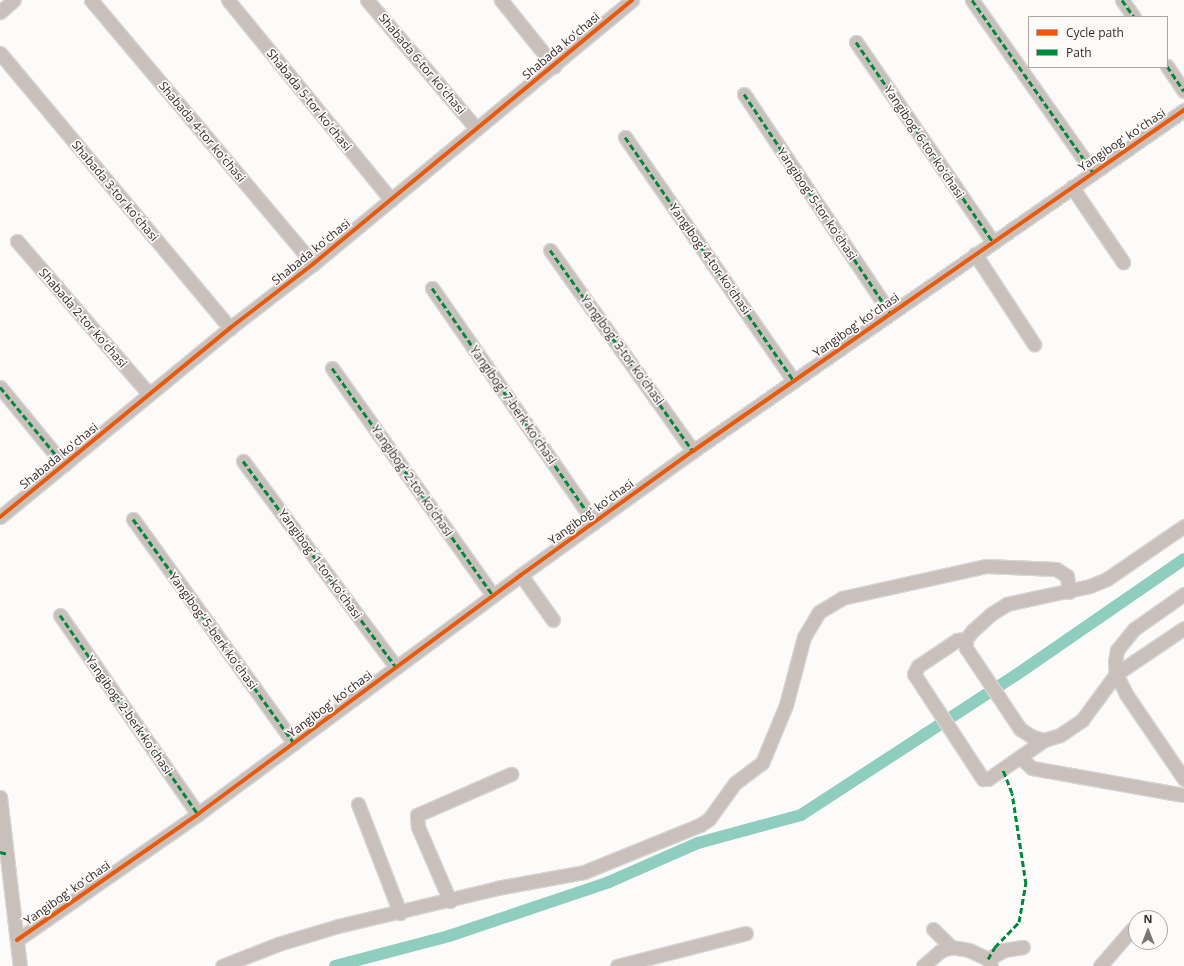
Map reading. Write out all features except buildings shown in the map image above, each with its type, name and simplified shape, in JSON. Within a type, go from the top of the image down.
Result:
[{"type":"street","points":[[0,12],[14,0]]},
{"type":"street","name":"Shabada 4-tor koʻchasi","points":[[91,0],[313,264]]},
{"type":"street","name":"Shabada 5-tor koʻchasi","points":[[228,0],[391,200]]},
{"type":"street","name":"Shabada 6-tor koʻchasi","points":[[367,0],[476,128]]},
{"type":"street","points":[[501,0],[554,66]]},
{"type":"street","name":"Shabada koʻchasi","points":[[0,517],[230,328],[313,264],[632,0]]},
{"type":"street","points":[[972,0],[1093,172]]},
{"type":"street","points":[[1125,1],[1133,16]]},
{"type":"street","name":"Yangibogʻ 6-tor koʻchasi","points":[[856,42],[993,242]]},
{"type":"street","name":"Shabada 3-tor koʻchasi","points":[[0,53],[230,328]]},
{"type":"street","points":[[1168,67],[1184,91]]},
{"type":"street","name":"Yangibogʻ 5-tor koʻchasi","points":[[744,94],[890,313]]},
{"type":"street","name":"Yangibogʻ koʻchasi","points":[[17,940],[198,814],[520,574],[693,450],[1072,186],[1184,110]]},
{"type":"street","name":"Yangibogʻ 4-tor koʻchasi","points":[[625,137],[794,381]]},
{"type":"street","points":[[1072,186],[1123,262]]},
{"type":"street","name":"Shabada 2-tor koʻchasi","points":[[17,241],[149,394]]},
{"type":"street","name":"Yangibogʻ 3-tor koʻchasi","points":[[550,250],[693,450]]},
{"type":"street","points":[[975,254],[1034,344]]},
{"type":"street","name":"Yangibogʻ 7-berk koʻchasi","points":[[432,288],[594,522]]},
{"type":"street","name":"Yangibogʻ 2-tor koʻchasi","points":[[332,368],[493,595]]},
{"type":"street","points":[[0,388],[64,465]]},
{"type":"street","name":"Yangibogʻ 1-tor koʻchasi","points":[[243,461],[396,667]]},
{"type":"street","name":"Yangibogʻ 5-berk koʻchasi","points":[[132,519],[294,743]]},
{"type":"street","points":[[1184,526],[1106,579],[1069,592],[1008,604],[991,614],[966,639],[956,640],[918,666],[914,674],[983,779],[988,779],[1044,740],[1060,735],[1082,720],[1116,674],[1184,628]]},
{"type":"street","points":[[222,966],[293,940],[338,926],[605,866],[700,825],[710,818],[735,783],[762,763],[786,705],[804,636],[811,622],[830,603],[862,592],[986,566],[1056,569],[1067,576],[1069,592]]},
{"type":"street","points":[[520,574],[553,620]]},
{"type":"street","points":[[1184,594],[1134,629],[1124,640],[1117,650],[1116,674],[1126,694],[1184,779]]},
{"type":"street","name":"Yangibogʻ 2-berk koʻchasi","points":[[60,615],[198,814]]},
{"type":"street","points":[[966,639],[966,648],[1020,729],[1033,737],[1044,740]]},
{"type":"street","points":[[1020,757],[1032,768],[1184,795]]},
{"type":"street","points":[[450,901],[418,827],[417,815],[511,774]]},
{"type":"street","points":[[0,797],[4,853],[20,966]]},
{"type":"street","points":[[358,804],[400,913]]},
{"type":"street","points":[[933,929],[951,947]]},
{"type":"street","points":[[617,966],[746,933]]},
{"type":"street","points":[[1100,966],[1128,934]]},
{"type":"street","points":[[923,966],[940,951],[951,947],[969,950],[990,962],[1004,950],[1023,947]]},
{"type":"waterway","points":[[335,966],[449,936],[609,882],[698,843],[801,815],[1016,675],[1184,559]]},
{"type":"marked path","points":[[972,0],[1093,172]]},
{"type":"marked path","points":[[1122,0],[1133,16]]},
{"type":"marked path","points":[[856,42],[993,242]]},
{"type":"marked path","points":[[1168,67],[1184,91]]},
{"type":"marked path","points":[[744,94],[890,313]]},
{"type":"marked path","points":[[625,137],[794,381]]},
{"type":"marked path","points":[[550,250],[693,451]]},
{"type":"marked path","points":[[432,288],[594,522]]},
{"type":"marked path","points":[[332,368],[493,595]]},
{"type":"marked path","points":[[0,387],[64,465]]},
{"type":"marked path","points":[[243,461],[396,667]]},
{"type":"marked path","points":[[133,519],[294,743]]},
{"type":"marked path","points":[[60,615],[198,814]]},
{"type":"marked path","points":[[988,959],[995,947],[1019,922],[1026,884],[1012,793],[1003,769]]},
{"type":"marked path","points":[[0,852],[8,854]]},
{"type":"cycle path","points":[[0,517],[230,328],[313,264],[632,0]]},
{"type":"cycle path","points":[[17,940],[198,814],[521,575],[693,451],[1184,110]]}]
